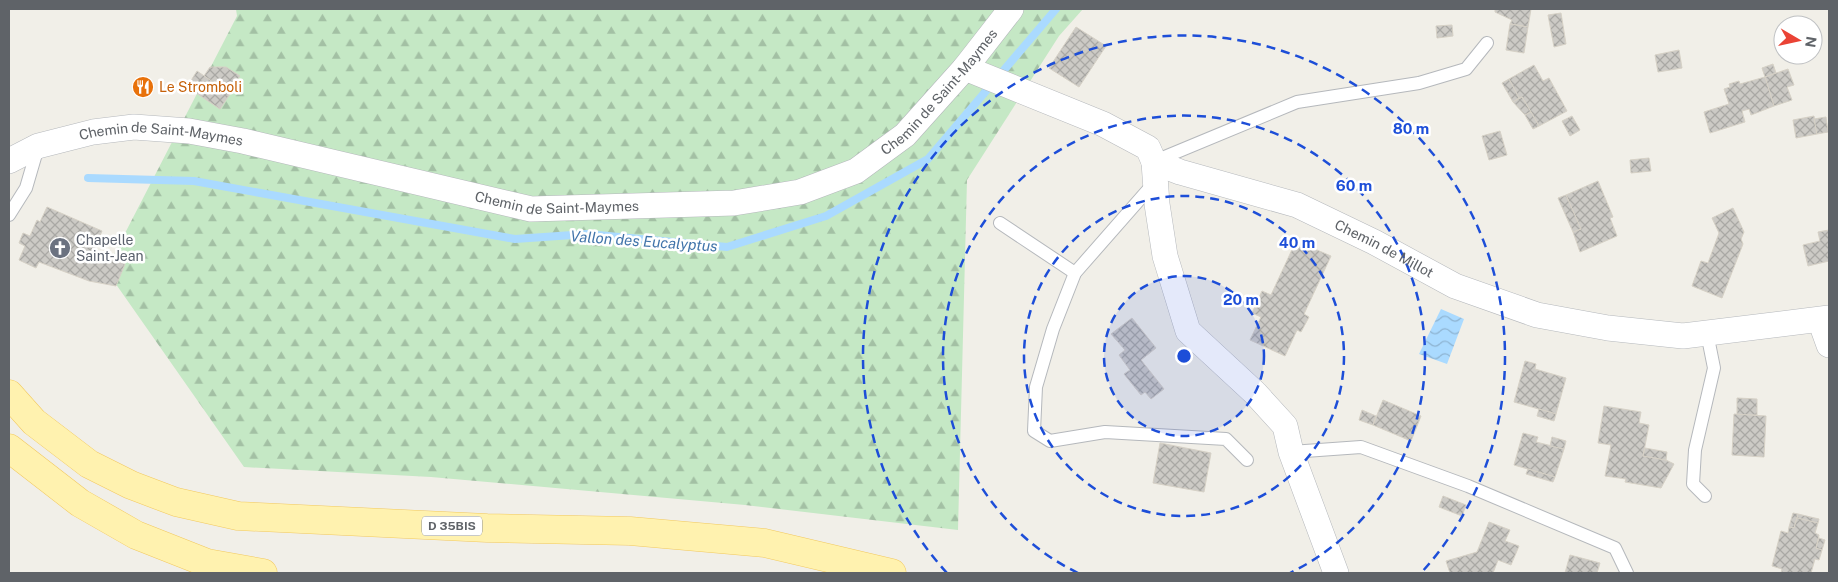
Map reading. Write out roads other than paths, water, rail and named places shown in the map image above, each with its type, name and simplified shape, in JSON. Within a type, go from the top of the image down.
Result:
[{"type":"main road","name":"D 35BIS","points":[[9,394],[34,422],[89,464],[131,486],[167,498],[238,516],[659,534],[765,543],[892,573]]},
{"type":"main road","points":[[9,448],[80,503],[136,535],[207,563],[263,573]]},
{"type":"street","name":"Chemin de Saint-Maymes","points":[[9,161],[38,146],[93,132],[134,127],[189,131],[243,141],[531,209],[734,203],[800,192],[856,171],[906,135],[975,72],[1011,9]]},
{"type":"street","points":[[975,72],[1103,124],[1148,148],[1155,171],[1165,256],[1188,331],[1255,393],[1285,426],[1291,452],[1336,573]]},
{"type":"street","name":"Chemin de Saint-Maymes","points":[[9,146],[38,146]]},
{"type":"street","name":"Chemin de Millot","points":[[1155,171],[1180,172],[1297,205],[1374,242],[1456,286],[1537,315],[1608,328],[1683,336],[1825,319]]},
{"type":"street","points":[[1825,319],[1829,345]]},
{"type":"lane","points":[[1246,460],[1226,439],[1105,432],[1050,440],[1034,431],[1036,387],[1052,329],[1074,273],[1155,171],[1198,145],[1297,102],[1419,83],[1466,69],[1487,43]]},
{"type":"lane","points":[[9,215],[26,188],[38,146]]},
{"type":"lane","points":[[1000,223],[1074,273]]},
{"type":"lane","points":[[1705,496],[1693,484],[1695,450],[1714,368],[1707,333]]},
{"type":"lane","points":[[1291,452],[1361,447],[1468,486],[1615,548],[1627,573]]},
{"type":"water","points":[[1441,309],[1464,319],[1447,364],[1419,354]]},
{"type":"waterway","name":"Vallon des Eucalyptus","points":[[88,178],[194,181],[515,239],[587,234],[727,247],[826,216],[928,159],[1056,9]]},
{"type":"place","name":"Le Stromboli","points":[[143,87]]},
{"type":"place","name":"Chapelle Saint-Jean","points":[[60,248]]}]
